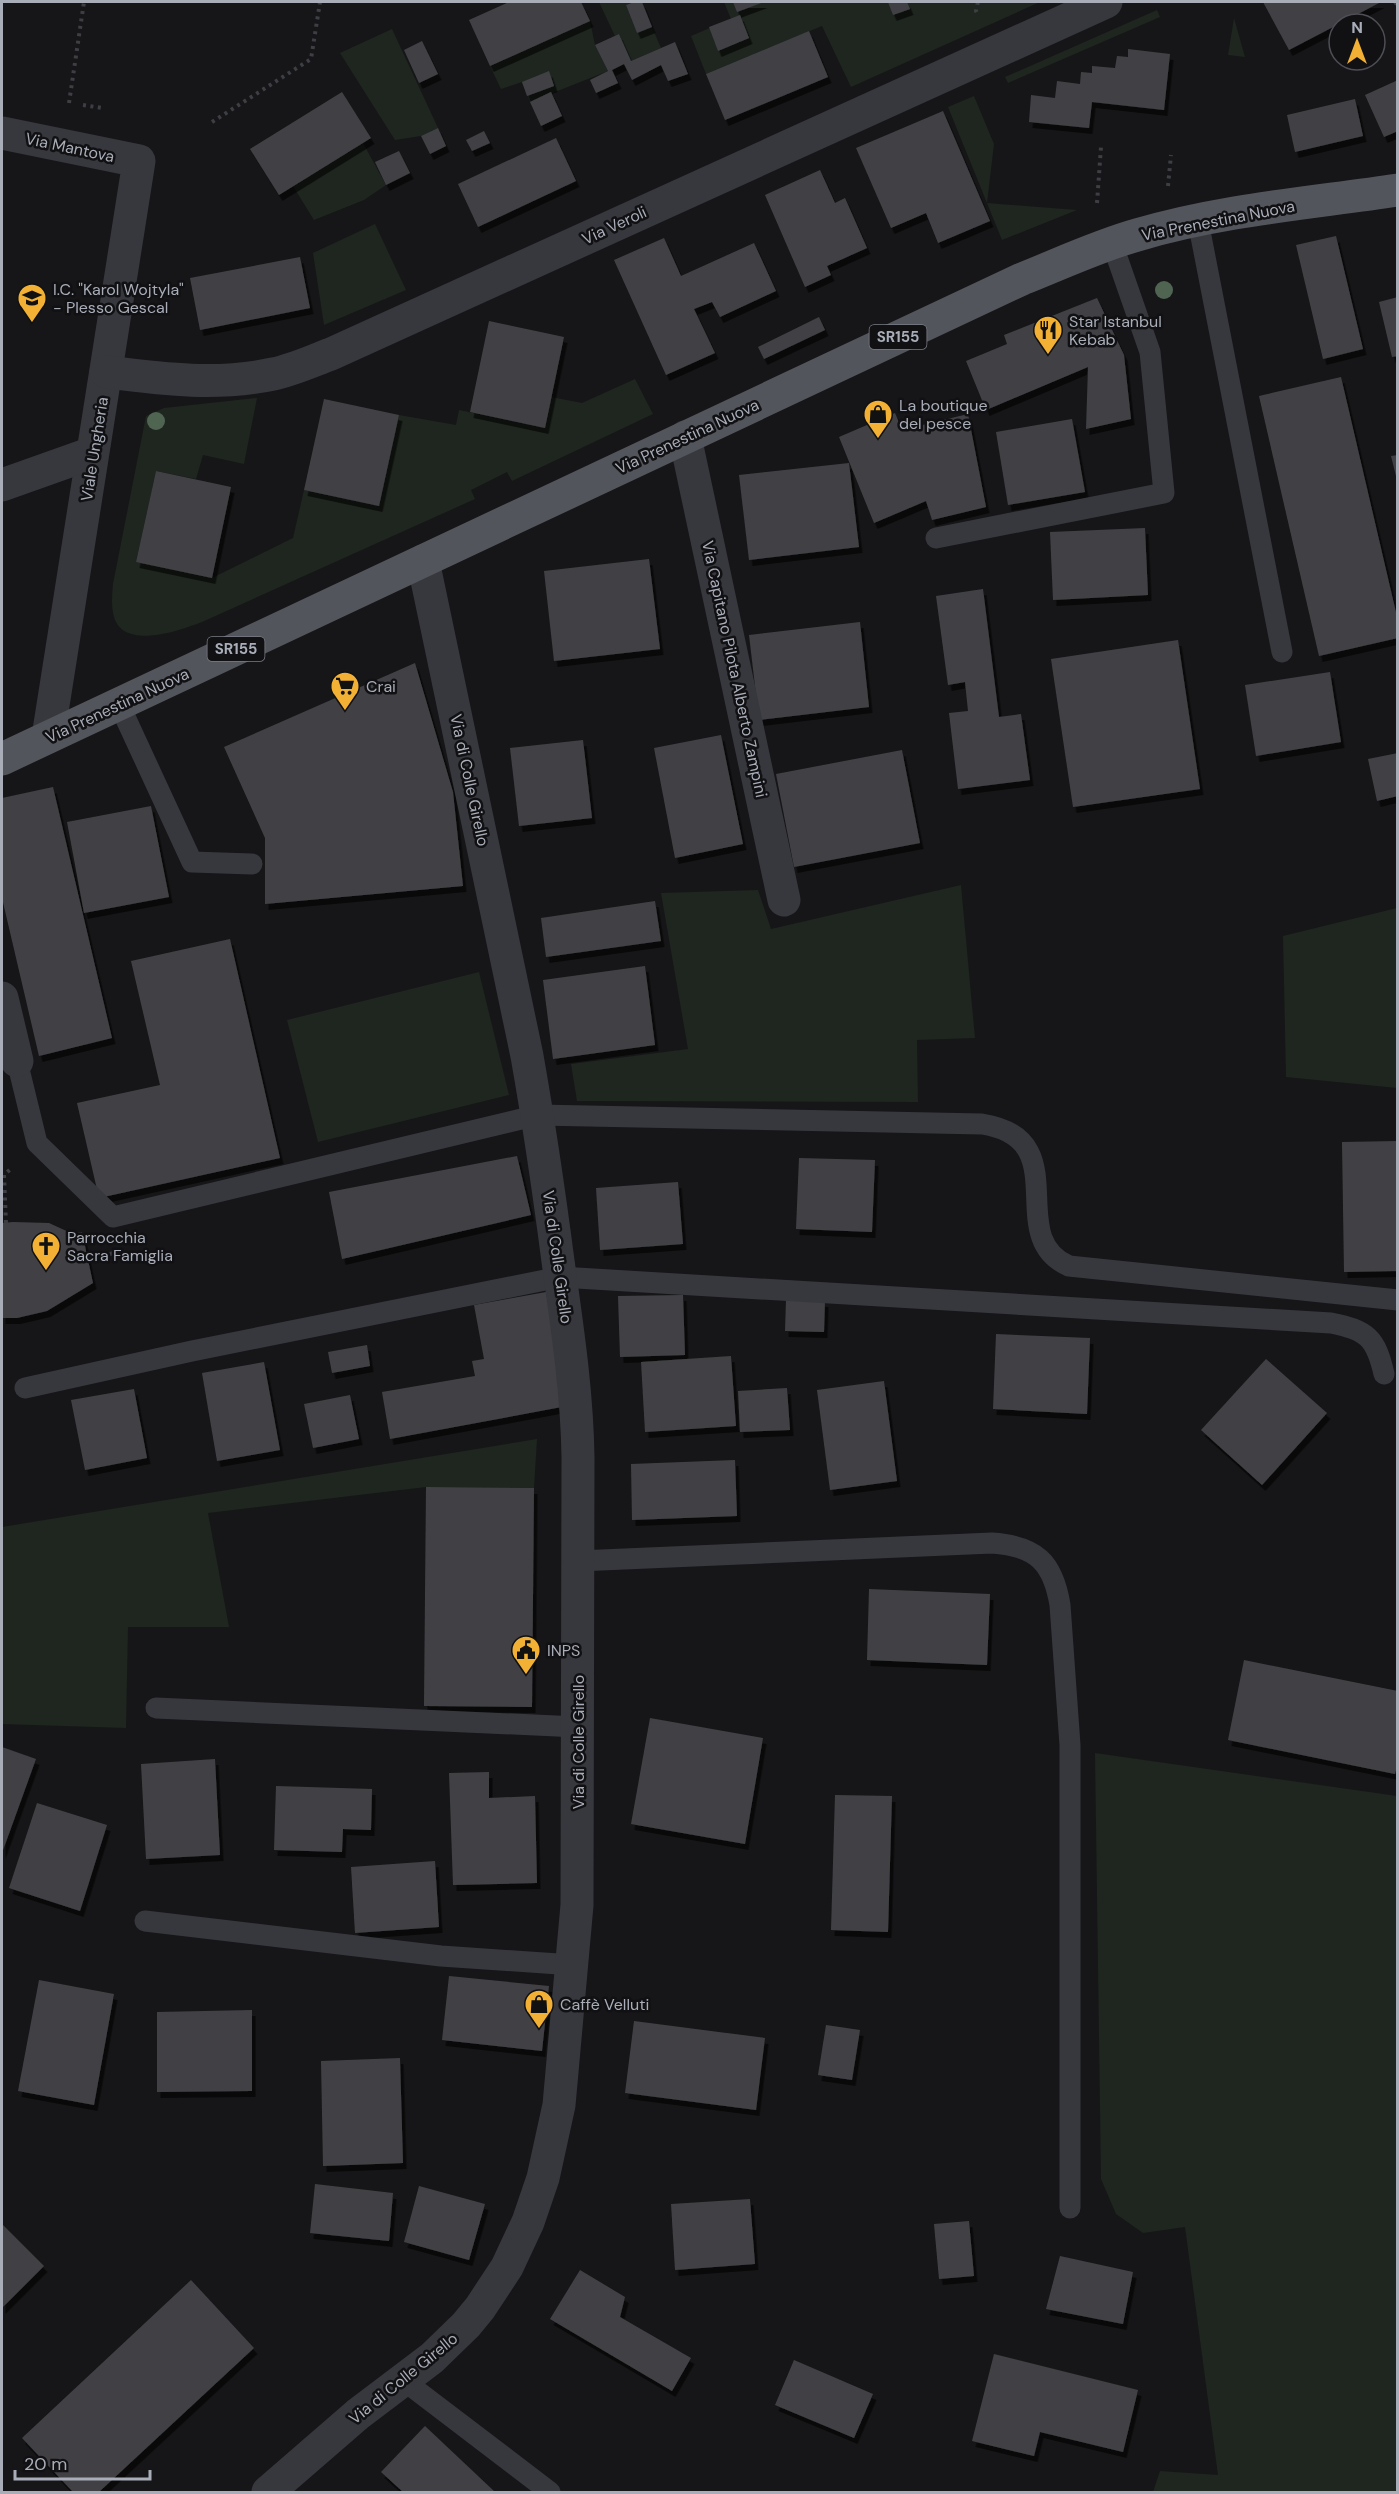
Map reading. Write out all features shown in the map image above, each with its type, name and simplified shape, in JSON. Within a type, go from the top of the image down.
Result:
[{"type":"main road","name":"Via Prenestina Nuova","points":[[2,759],[985,296],[1112,243],[1161,228],[1198,221],[1398,190]]},
{"type":"street","name":"Via Veroli","points":[[106,372],[180,380],[236,380],[276,374],[331,354],[1106,2]]},
{"type":"street","name":"Via Mantova","points":[[2,133],[139,161]]},
{"type":"street","name":"Viale Ungheria","points":[[48,737],[139,161]]},
{"type":"street","name":"Via Capitano Pilota Alberto Zampini","points":[[685,437],[784,900]]},
{"type":"street","points":[[2,484],[92,453]]},
{"type":"street","name":"Via di Colle Girello","points":[[268,2493],[358,2414],[448,2344],[480,2308],[507,2267],[528,2222],[543,2178],[556,2121],[573,1965],[578,1888],[578,1561],[577,1419],[569,1338],[538,1115],[514,985],[423,561]]},
{"type":"street","points":[[2,998],[17,1061]]},
{"type":"lane","points":[[1198,221],[1282,652]]},
{"type":"lane","points":[[936,538],[1164,494],[1150,352],[1112,243]]},
{"type":"lane","points":[[119,704],[192,862],[252,864]]},
{"type":"lane","points":[[17,1061],[37,1143],[113,1217],[538,1115],[970,1124],[996,1126],[1018,1137],[1026,1146],[1035,1169],[1042,1240],[1049,1253],[1059,1262],[1069,1266],[1398,1300]]},
{"type":"lane","points":[[25,1388],[192,1351],[560,1277],[1331,1323],[1358,1329],[1371,1339],[1379,1352],[1384,1374]]},
{"type":"lane","points":[[578,1561],[992,1543],[1018,1546],[1034,1553],[1048,1565],[1057,1584],[1060,1605],[1070,1745],[1070,2208]]},
{"type":"lane","points":[[156,1708],[578,1727]]},
{"type":"lane","points":[[145,1921],[441,1956],[573,1965]]},
{"type":"lane","points":[[403,2380],[550,2493]]},
{"type":"path","points":[[84,2],[68,103],[102,108]]},
{"type":"path","points":[[212,122],[311,60],[320,2]]},
{"type":"path","points":[[976,11],[978,2]]},
{"type":"path","points":[[1395,2],[1398,6]]},
{"type":"path","points":[[1097,203],[1101,147]]},
{"type":"path","points":[[1167,185],[1172,155]]},
{"type":"path","points":[[4,1176],[6,1223]]},
{"type":"shaded area","points":[[599,2],[634,2],[626,5],[637,33],[652,27],[661,48],[631,61],[619,34],[615,36]]},
{"type":"shaded area","points":[[724,2],[1040,2],[851,87],[822,26],[706,74],[691,36],[731,19]]},
{"type":"shaded area","points":[[1157,10],[1160,17],[1008,83],[1005,77]]},
{"type":"shaded area","points":[[1234,18],[1245,57],[1228,55]]},
{"type":"shaded area","points":[[590,21],[595,45],[608,71],[530,102],[522,82],[501,89],[490,66]]},
{"type":"shaded area","points":[[392,29],[438,128],[421,136],[395,140],[340,53]]},
{"type":"shaded area","points":[[974,96],[994,144],[987,203],[1077,210],[1002,240],[948,107]]},
{"type":"shaded area","points":[[363,143],[386,185],[364,200],[314,220],[293,186]]},
{"type":"shaded area","points":[[375,224],[406,290],[324,325],[313,253]]},
{"type":"shaded area","points":[[635,379],[653,414],[512,481],[507,472],[471,490],[475,499],[202,622],[181,629],[141,636],[129,633],[120,627],[114,617],[113,584],[146,416],[164,408],[257,398],[244,464],[203,455],[196,479],[156,471],[136,562],[212,578],[293,538],[304,490],[379,506],[399,415],[456,425],[459,410],[545,428],[551,397],[582,403]]},
{"type":"shaded area","points":[[961,885],[975,1038],[917,1040],[918,1102],[577,1101],[571,1064],[688,1049],[661,893],[758,890],[771,929]]},
{"type":"shaded area","points":[[1397,908],[1397,1088],[1286,1077],[1283,936]]},
{"type":"shaded area","points":[[479,972],[509,1095],[318,1142],[287,1020]]},
{"type":"shaded area","points":[[537,1439],[534,1488],[426,1487],[208,1513],[229,1627],[128,1627],[126,1728],[2,1724],[2,1527]]},
{"type":"shaded area","points":[[1095,1753],[1397,1796],[1397,2492],[1153,2492],[1160,2471],[1218,2475],[1185,2227],[1143,2233],[1116,2214],[1101,2179]]},
{"type":"building","points":[[509,2],[581,2],[590,21],[490,66],[469,20]]},
{"type":"building","points":[[642,2],[652,27],[637,33],[626,5]]},
{"type":"building","points":[[733,2],[764,2],[737,12]]},
{"type":"building","points":[[888,2],[907,2],[910,9],[893,15]]},
{"type":"building","points":[[1263,2],[1381,2],[1362,12],[1327,12],[1327,30],[1289,50]]},
{"type":"building","points":[[740,15],[749,38],[718,51],[709,27]]},
{"type":"building","points":[[809,31],[828,77],[725,120],[706,74]]},
{"type":"building","points":[[619,34],[631,61],[675,42],[688,74],[668,81],[661,65],[632,80],[624,64],[612,70],[618,83],[596,93],[590,80],[608,71],[595,45]]},
{"type":"building","points":[[422,41],[438,74],[419,83],[404,50]]},
{"type":"building","points":[[1128,49],[1170,54],[1164,110],[1092,102],[1089,128],[1029,122],[1031,95],[1055,98],[1057,81],[1080,84],[1081,72],[1092,73],[1092,66],[1115,68],[1117,56],[1128,57]]},
{"type":"building","points":[[549,71],[554,86],[527,96],[522,82]]},
{"type":"building","points":[[1398,80],[1398,131],[1384,137],[1365,95]]},
{"type":"building","points":[[342,92],[371,138],[279,195],[250,149]]},
{"type":"building","points":[[551,92],[562,116],[541,126],[530,102]]},
{"type":"building","points":[[1355,99],[1363,136],[1295,152],[1287,115]]},
{"type":"building","points":[[943,111],[990,221],[938,243],[926,213],[891,228],[856,148]]},
{"type":"building","points":[[438,128],[446,146],[430,154],[421,136]]},
{"type":"building","points":[[484,131],[490,143],[472,151],[466,140]]},
{"type":"building","points":[[556,138],[576,181],[478,227],[458,184]]},
{"type":"building","points":[[399,151],[410,173],[386,185],[375,162]]},
{"type":"building","points":[[820,170],[835,203],[845,198],[867,248],[827,266],[831,275],[805,287],[765,195]]},
{"type":"building","points":[[1336,236],[1363,349],[1323,359],[1296,245]]},
{"type":"building","points":[[664,238],[681,276],[754,243],[776,291],[720,317],[712,302],[694,309],[715,353],[666,375],[614,260]]},
{"type":"building","points":[[300,257],[310,308],[200,330],[190,278]]},
{"type":"building","points":[[1398,297],[1398,356],[1392,357],[1379,302]]},
{"type":"building","points":[[1097,298],[1124,355],[1131,419],[1086,429],[1088,367],[986,410],[966,361],[1007,344],[1004,335]]},
{"type":"building","points":[[819,317],[825,330],[764,359],[758,347]]},
{"type":"building","points":[[489,321],[564,337],[545,428],[470,412]]},
{"type":"building","points":[[1341,377],[1398,621],[1398,638],[1319,656],[1259,396]]},
{"type":"building","points":[[324,399],[399,415],[379,506],[304,490]]},
{"type":"building","points":[[895,413],[902,430],[968,414],[986,507],[932,520],[926,501],[874,523],[839,437]]},
{"type":"building","points":[[1072,419],[1085,492],[1008,505],[996,432]]},
{"type":"building","points":[[1398,455],[1398,479],[1397,480],[1391,456]]},
{"type":"building","points":[[849,463],[859,547],[749,560],[739,475]]},
{"type":"building","points":[[156,471],[231,487],[212,578],[136,562]]},
{"type":"building","points":[[1145,528],[1148,595],[1053,600],[1050,532]]},
{"type":"building","points":[[649,559],[660,649],[554,661],[544,571]]},
{"type":"building","points":[[983,589],[999,717],[1021,714],[1030,780],[958,789],[949,713],[968,711],[965,682],[948,685],[936,596]]},
{"type":"building","points":[[860,622],[869,707],[759,720],[749,635]]},
{"type":"building","points":[[1178,640],[1200,789],[1073,807],[1051,659]]},
{"type":"building","points":[[415,663],[453,792],[463,886],[265,904],[265,838],[224,747]]},
{"type":"building","points":[[1330,672],[1341,742],[1256,756],[1245,685]]},
{"type":"building","points":[[721,735],[743,844],[675,858],[654,748]]},
{"type":"building","points":[[583,740],[592,818],[519,826],[510,748]]},
{"type":"building","points":[[902,750],[920,843],[794,867],[776,774]]},
{"type":"building","points":[[1398,753],[1398,796],[1377,801],[1368,759]]},
{"type":"building","points":[[53,787],[112,1038],[39,1056],[2,898],[2,798]]},
{"type":"building","points":[[151,806],[169,897],[84,913],[67,822]]},
{"type":"building","points":[[655,901],[661,941],[546,957],[541,918]]},
{"type":"building","points":[[230,939],[280,1158],[99,1198],[77,1103],[160,1085],[131,961]]},
{"type":"building","points":[[645,966],[655,1045],[553,1059],[543,980]]},
{"type":"building","points":[[1398,1141],[1398,1271],[1344,1272],[1342,1142]]},
{"type":"building","points":[[517,1156],[531,1215],[342,1259],[329,1192]]},
{"type":"building","points":[[799,1158],[875,1160],[872,1232],[796,1229]]},
{"type":"building","points":[[678,1182],[683,1244],[600,1250],[596,1188]]},
{"type":"building","name":"Parrocchia Sacra Famiglia","points":[[2,1223],[49,1223],[73,1234],[82,1232],[93,1283],[47,1311],[17,1318],[2,1318]]},
{"type":"building","points":[[546,1292],[567,1406],[390,1439],[382,1392],[475,1376],[472,1361],[484,1359],[474,1305]]},
{"type":"building","points":[[683,1295],[685,1355],[620,1357],[618,1296]]},
{"type":"building","points":[[786,1300],[825,1301],[824,1332],[785,1331]]},
{"type":"building","points":[[996,1334],[1090,1338],[1087,1414],[993,1409]]},
{"type":"building","points":[[367,1345],[370,1366],[332,1373],[328,1352]]},
{"type":"building","points":[[731,1356],[736,1426],[645,1432],[641,1362]]},
{"type":"building","points":[[1266,1359],[1327,1413],[1262,1485],[1201,1430]]},
{"type":"building","points":[[264,1362],[280,1450],[217,1461],[202,1373]]},
{"type":"building","points":[[884,1381],[897,1481],[830,1490],[817,1390]]},
{"type":"building","points":[[787,1388],[790,1430],[740,1432],[738,1391]]},
{"type":"building","points":[[134,1389],[147,1458],[85,1470],[71,1400]]},
{"type":"building","points":[[350,1395],[359,1439],[313,1448],[304,1404]]},
{"type":"building","points":[[735,1460],[737,1516],[632,1520],[631,1464]]},
{"type":"building","points":[[426,1487],[534,1488],[532,1707],[424,1706]]},
{"type":"building","points":[[869,1589],[990,1594],[987,1665],[867,1660]]},
{"type":"building","points":[[1244,1660],[1398,1691],[1398,1762],[1395,1774],[1228,1740]]},
{"type":"building","points":[[650,1718],[763,1738],[745,1844],[631,1824]]},
{"type":"building","points":[[2,1747],[36,1759],[2,1853]]},
{"type":"building","points":[[215,1759],[220,1855],[146,1859],[141,1764]]},
{"type":"building","points":[[489,1772],[489,1798],[535,1796],[537,1883],[453,1885],[449,1773]]},
{"type":"building","points":[[276,1786],[372,1789],[371,1830],[343,1829],[342,1852],[274,1850]]},
{"type":"building","points":[[835,1795],[892,1796],[888,1932],[831,1930]]},
{"type":"building","points":[[37,1803],[107,1825],[80,1911],[9,1888]]},
{"type":"building","points":[[435,1861],[439,1927],[355,1933],[351,1867]]},
{"type":"building","points":[[449,1976],[549,1986],[542,2051],[442,2040]]},
{"type":"building","points":[[39,1980],[114,1994],[94,2105],[18,2091]]},
{"type":"building","points":[[252,2010],[252,2091],[157,2092],[157,2012]]},
{"type":"building","points":[[634,2021],[765,2038],[756,2110],[625,2093]]},
{"type":"building","points":[[826,2025],[860,2030],[852,2080],[818,2075]]},
{"type":"building","points":[[400,2058],[403,2163],[323,2166],[321,2061]]},
{"type":"building","points":[[315,2184],[393,2193],[389,2241],[310,2233]]},
{"type":"building","points":[[419,2186],[485,2204],[469,2260],[404,2242]]},
{"type":"building","points":[[750,2199],[755,2264],[675,2270],[671,2204]]},
{"type":"building","points":[[969,2221],[974,2276],[939,2279],[934,2224]]},
{"type":"building","points":[[2,2224],[44,2266],[2,2308]]},
{"type":"building","points":[[1060,2256],[1133,2272],[1123,2324],[1046,2309]]},
{"type":"building","points":[[580,2270],[625,2297],[620,2317],[691,2358],[672,2391],[550,2319]]},
{"type":"building","points":[[191,2280],[254,2348],[99,2492],[73,2492],[22,2438]]},
{"type":"building","points":[[994,2354],[1138,2390],[1123,2452],[1040,2432],[1034,2456],[972,2441]]},
{"type":"building","points":[[794,2360],[873,2394],[854,2438],[775,2405]]},
{"type":"building","points":[[425,2426],[495,2492],[403,2492],[381,2472]]},
{"type":"place","name":"I.C. \"Karol Wojtyla\" - Plesso Gescal","points":[[32,324]]},
{"type":"place","name":"Star Istanbul Kebab","points":[[1048,356]]},
{"type":"place","name":"La boutique del pesce","points":[[878,440]]},
{"type":"place","name":"Crai","points":[[345,712]]},
{"type":"place","name":"Parrocchia Sacra Famiglia","points":[[46,1272]]},
{"type":"place","name":"INPS","points":[[526,1676]]},
{"type":"place","name":"Caffè Velluti","points":[[539,2030]]}]
